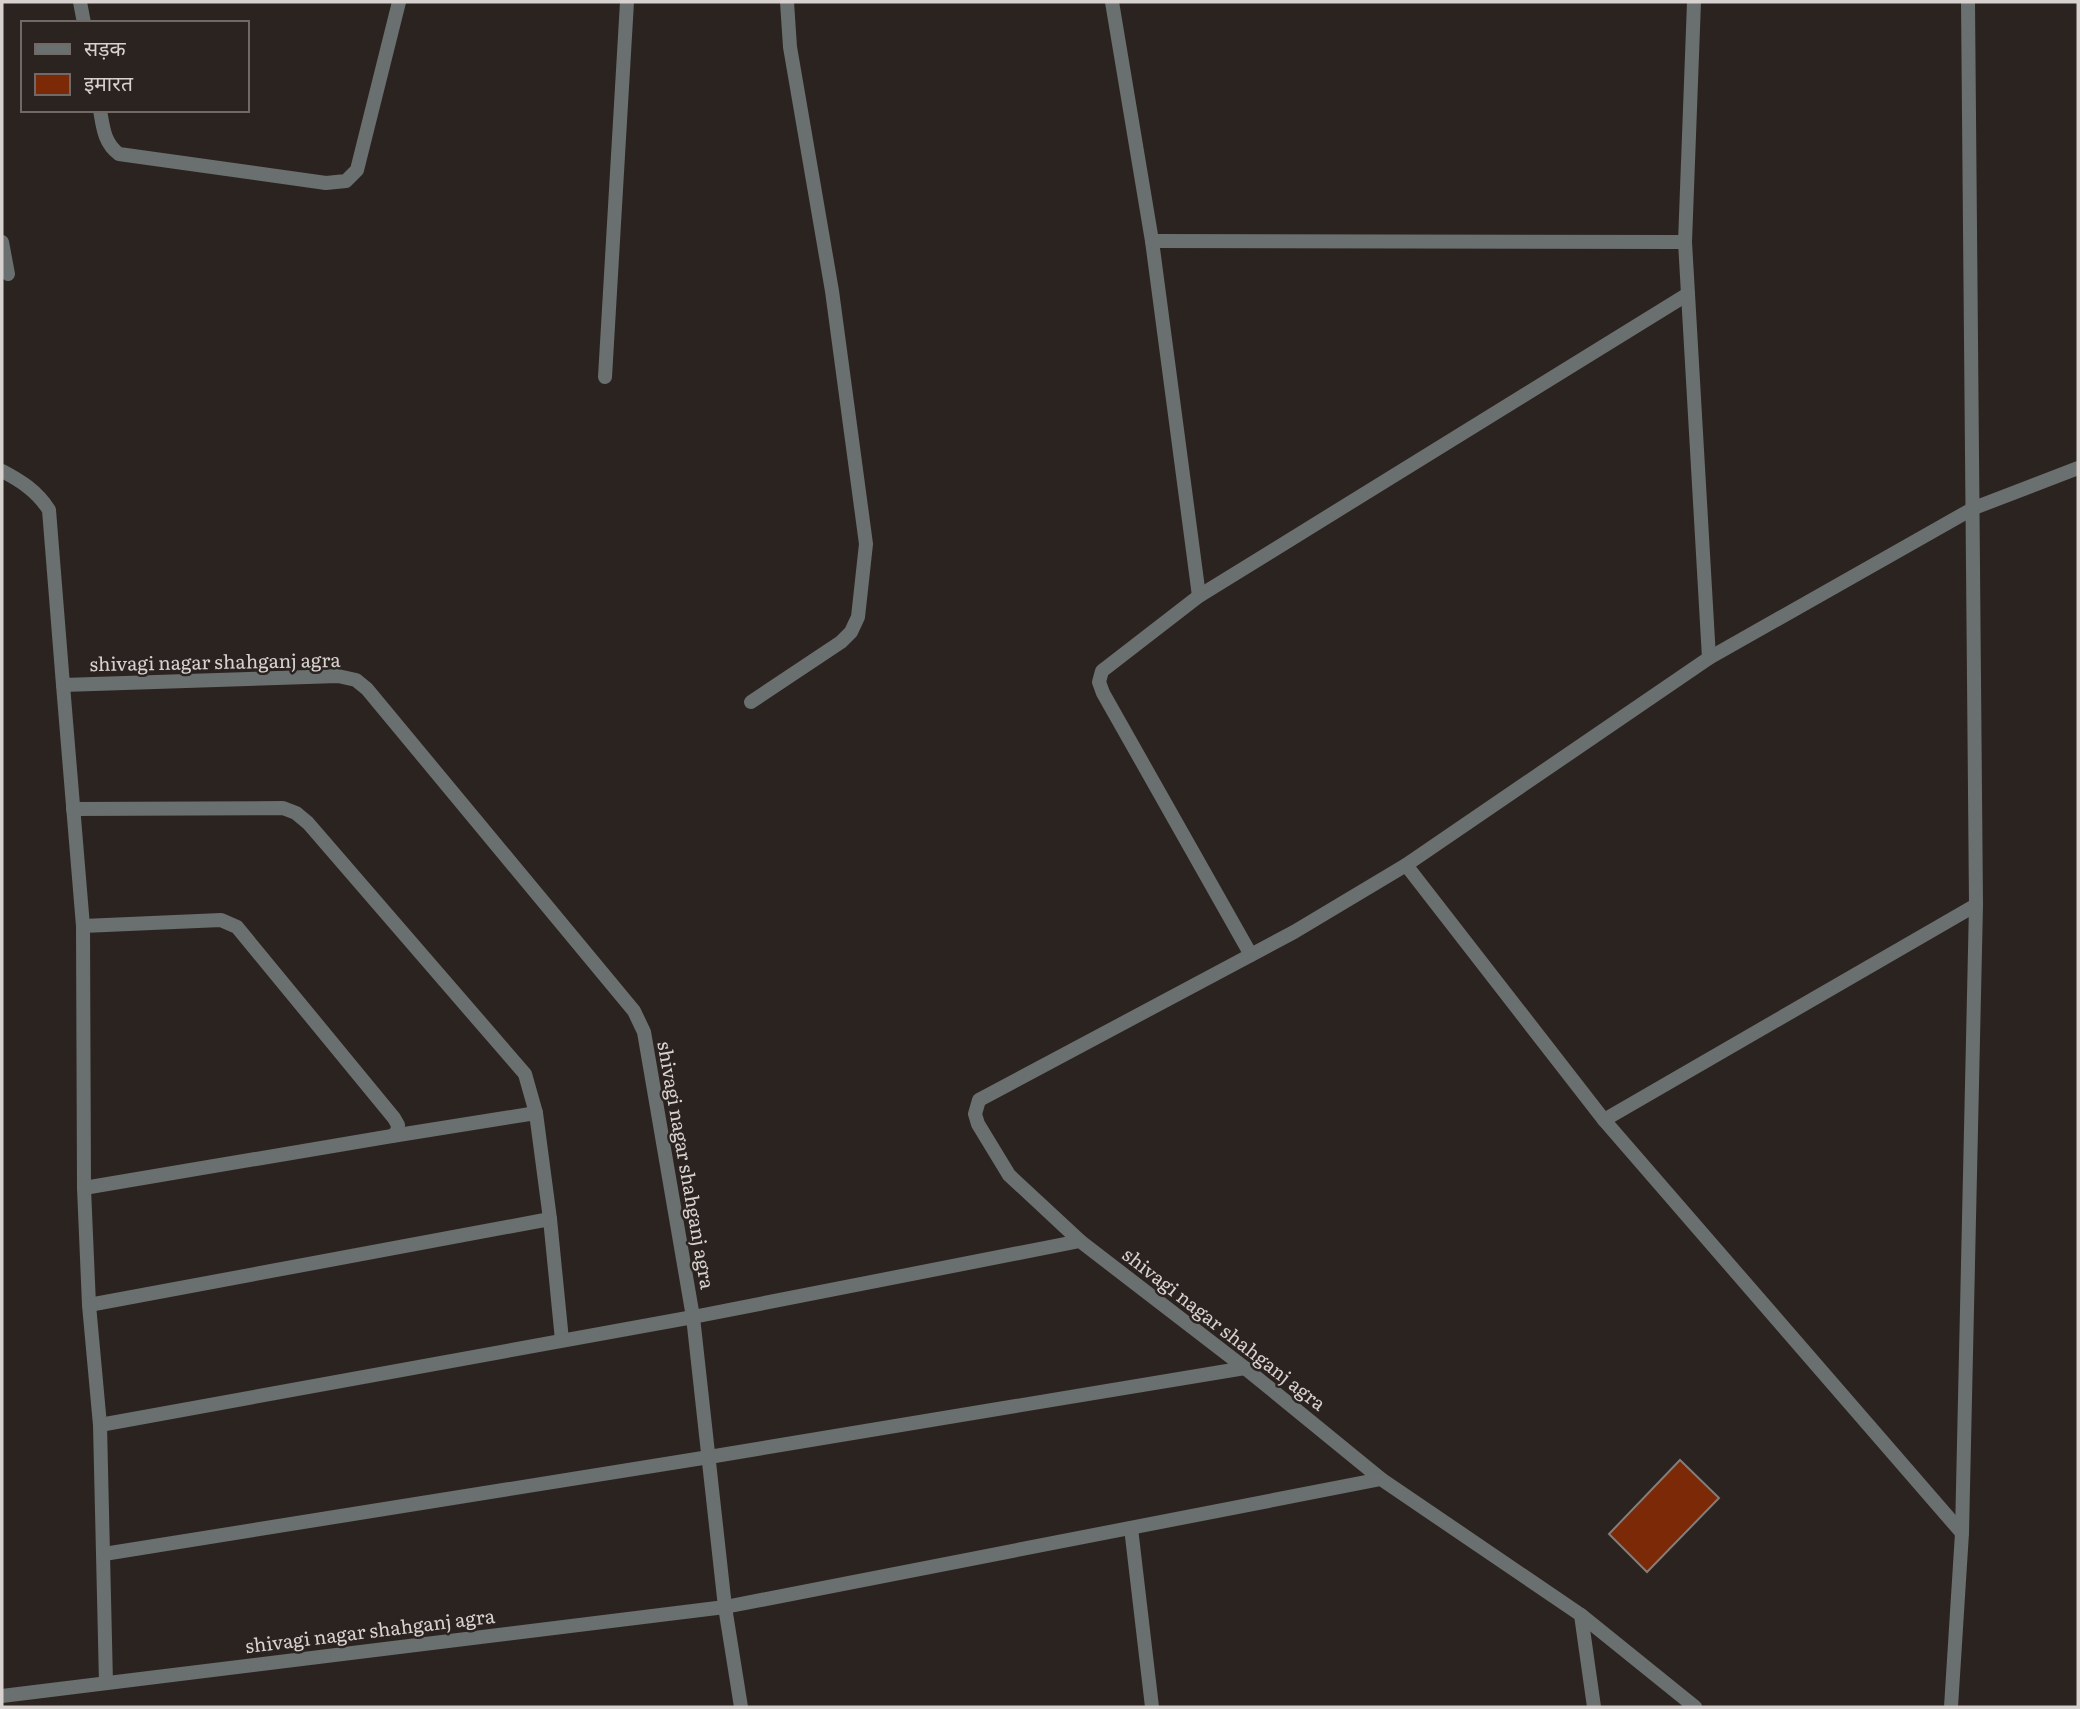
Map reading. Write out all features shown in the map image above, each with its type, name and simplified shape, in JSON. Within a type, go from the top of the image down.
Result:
[{"type":"street","points":[[80,2],[84,21]]},
{"type":"street","points":[[100,112],[105,135],[111,148],[119,154],[326,183],[346,181],[357,170],[396,2]]},
{"type":"street","points":[[605,377],[627,2]]},
{"type":"street","points":[[751,702],[841,642],[851,632],[858,617],[866,544],[832,291],[790,47],[787,2]]},
{"type":"street","points":[[1112,2],[1152,241],[1199,596]]},
{"type":"street","points":[[1694,2],[1685,242],[1709,657]]},
{"type":"street","points":[[1951,1707],[1962,1533],[1976,905],[1968,2]]},
{"type":"street","points":[[1152,241],[1685,242]]},
{"type":"street","points":[[2,242],[8,274]]},
{"type":"street","points":[[1251,955],[1103,693],[1099,682],[1102,671],[1199,596],[1688,294]]},
{"type":"street","points":[[1080,1241],[1010,1175],[978,1124],[975,1114],[979,1100],[1294,932],[1406,865],[1709,657],[1974,508],[2078,468]]},
{"type":"street","name":"shivagi nagar shahganj agra","points":[[2,471],[21,480],[40,496],[49,510],[83,926],[84,1188],[89,1305],[100,1425],[106,1683]]},
{"type":"street","name":"shivagi nagar shahganj agra","points":[[63,685],[338,676],[356,680],[368,689],[640,1021],[645,1032],[693,1317],[1080,1241],[1245,1368],[1381,1479],[1581,1615],[1696,1707]]},
{"type":"street","points":[[73,809],[283,808],[296,813],[308,823],[523,1070],[536,1113],[562,1340]]},
{"type":"street","points":[[1406,865],[1604,1120],[1962,1533]]},
{"type":"street","points":[[1604,1120],[1976,905]]},
{"type":"street","points":[[83,926],[221,920],[237,927],[394,1118],[398,1125],[397,1132],[391,1136]]},
{"type":"street","points":[[84,1188],[536,1113]]},
{"type":"street","points":[[89,1305],[550,1219]]},
{"type":"street","points":[[100,1425],[693,1317],[725,1607],[741,1707]]},
{"type":"street","points":[[104,1553],[1245,1368]]},
{"type":"street","name":"shivagi nagar shahganj agra","points":[[2,1696],[725,1607],[1381,1479]]},
{"type":"street","points":[[1130,1528],[1152,1707]]},
{"type":"street","points":[[1581,1615],[1594,1707]]},
{"type":"building","points":[[1680,1460],[1719,1498],[1647,1572],[1609,1534]]}]
